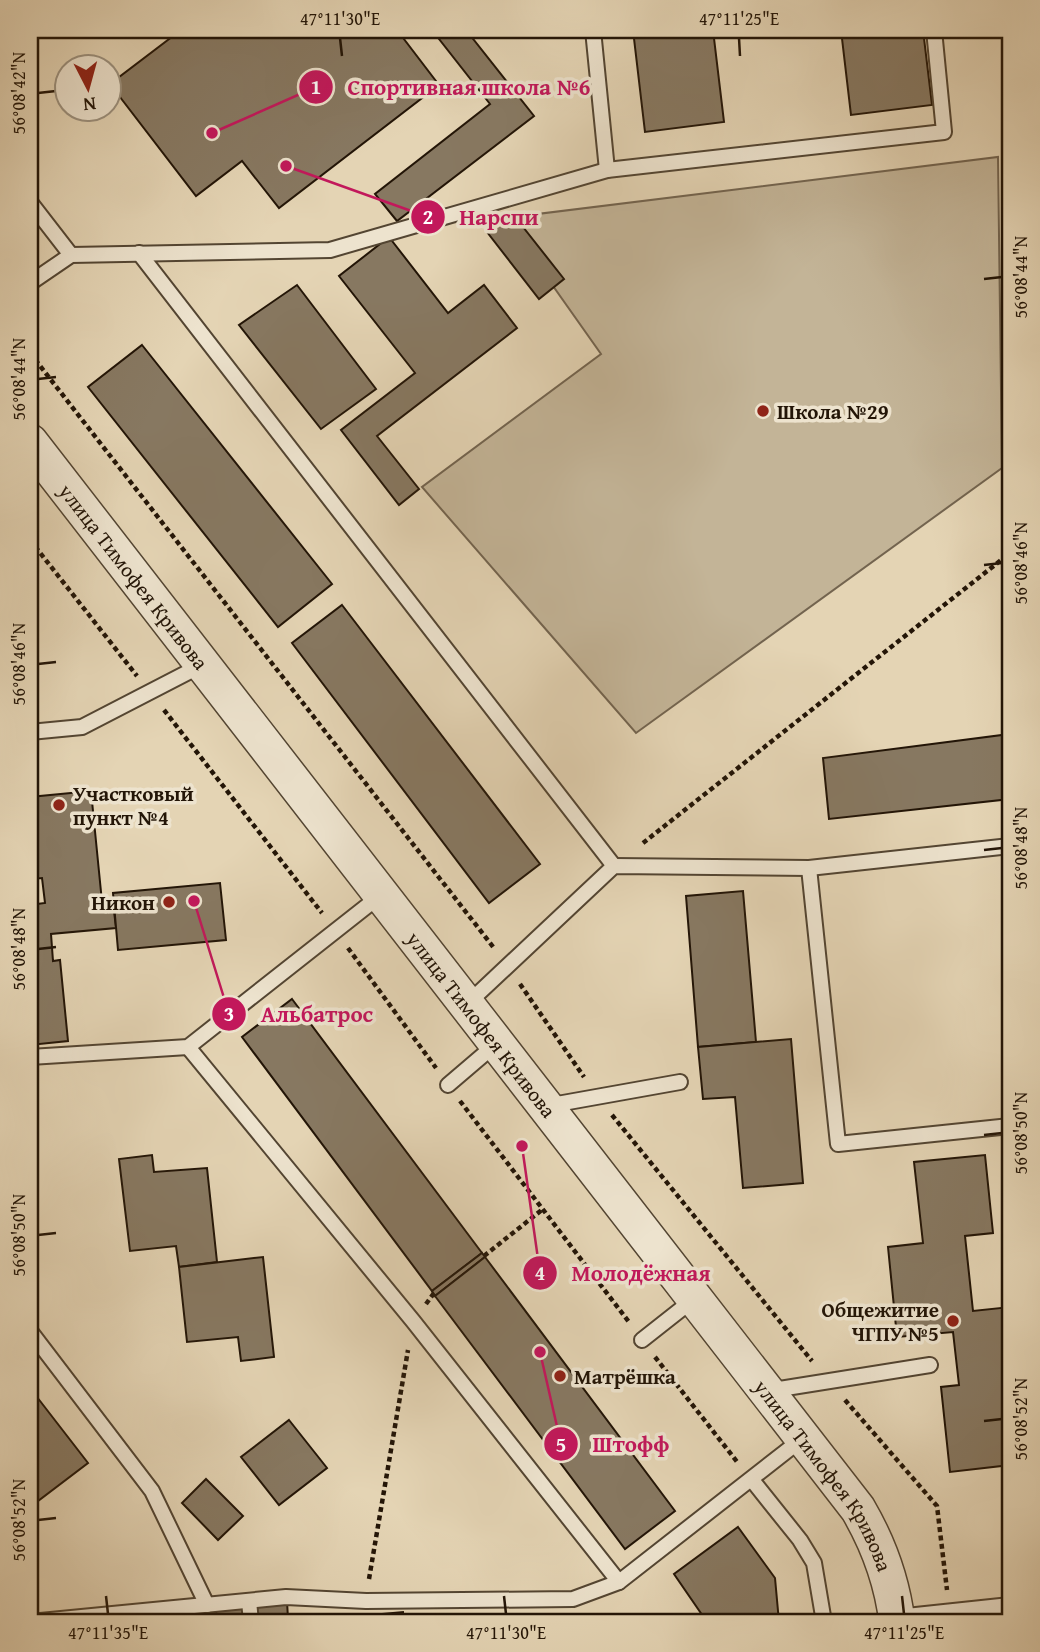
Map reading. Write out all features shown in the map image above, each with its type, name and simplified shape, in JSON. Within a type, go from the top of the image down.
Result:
[{"type":"street","name":"улица Тимофея Кривова","points":[[30,442],[858,1509],[877,1542],[888,1575],[897,1620]]},
{"type":"lane","points":[[593,30],[607,170]]},
{"type":"lane","points":[[30,283],[71,255],[330,250],[607,170],[944,132],[934,30]]},
{"type":"lane","points":[[30,202],[71,255]]},
{"type":"lane","points":[[139,253],[614,866]]},
{"type":"lane","points":[[30,732],[82,727],[202,665]]},
{"type":"lane","points":[[466,1005],[614,866],[809,867],[1010,846]]},
{"type":"lane","points":[[809,867],[838,1144],[1010,1126]]},
{"type":"lane","points":[[30,1057],[188,1047],[381,895]]},
{"type":"lane","points":[[448,1085],[496,1044]]},
{"type":"lane","points":[[188,1047],[413,1321],[619,1582]]},
{"type":"lane","points":[[544,1106],[680,1082]]},
{"type":"lane","points":[[642,1340],[694,1299]]},
{"type":"lane","points":[[30,1331],[152,1491],[207,1605]]},
{"type":"lane","points":[[766,1391],[930,1365]]},
{"type":"lane","points":[[30,1622],[286,1597],[366,1601],[573,1599],[619,1582],[803,1439]]},
{"type":"lane","points":[[752,1480],[800,1540],[814,1563],[824,1622]]},
{"type":"lane","points":[[249,1601],[251,1622]]},
{"type":"lane","points":[[897,1620],[1010,1605]]},
{"type":"path","points":[[30,353],[508,966],[597,1097],[827,1380],[937,1506],[947,1591]]},
{"type":"path","points":[[30,540],[336,931],[448,1085],[752,1480]]},
{"type":"path","points":[[614,866],[1010,553]]},
{"type":"path","points":[[484,1255],[543,1209]]},
{"type":"path","points":[[366,1601],[413,1321],[434,1293]]},
{"type":"shaded area","name":"Школа №29","points":[[998,157],[1002,468],[636,733],[422,487],[601,354],[505,218]]},
{"type":"building","points":[[181,30],[397,30],[439,85],[279,208],[242,161],[196,196],[122,100],[122,75]]},
{"type":"building","points":[[432,30],[466,30],[534,116],[397,221],[375,194],[490,104]]},
{"type":"building","points":[[633,30],[713,30],[724,122],[645,132]]},
{"type":"building","points":[[841,30],[923,30],[932,105],[851,115]]},
{"type":"building","points":[[512,213],[564,279],[539,299],[487,232]]},
{"type":"building","points":[[389,237],[448,313],[484,285],[517,328],[377,436],[419,489],[399,505],[341,430],[415,373],[339,276]]},
{"type":"building","points":[[297,285],[376,389],[321,429],[239,325]]},
{"type":"building","points":[[142,345],[332,584],[278,627],[88,387]]},
{"type":"building","points":[[342,605],[540,864],[489,903],[292,643]]},
{"type":"building","points":[[1010,734],[1010,799],[829,819],[823,758]]},
{"type":"building","points":[[91,791],[103,912],[114,911],[116,928],[51,934],[53,961],[60,960],[68,1041],[30,1045],[30,905],[45,903],[42,878],[33,879],[30,797]]},
{"type":"building","points":[[220,883],[226,940],[118,950],[113,893]]},
{"type":"building","points":[[743,891],[756,1042],[698,1047],[686,896]]},
{"type":"building","points":[[292,999],[482,1253],[432,1291],[242,1037]]},
{"type":"building","points":[[791,1039],[803,1183],[743,1188],[735,1097],[703,1099],[698,1047]]},
{"type":"building","points":[[152,1155],[154,1172],[207,1168],[217,1262],[179,1267],[176,1246],[130,1251],[119,1159]]},
{"type":"building","name":"Общежитие ЧГПУ №5","points":[[985,1155],[993,1233],[965,1236],[973,1311],[1010,1307],[1010,1465],[950,1472],[941,1387],[959,1385],[953,1332],[897,1337],[888,1247],[923,1243],[914,1162]]},
{"type":"building","points":[[482,1253],[485,1257],[435,1296],[432,1291]]},
{"type":"building","points":[[263,1257],[274,1357],[241,1361],[238,1337],[187,1342],[179,1267]]},
{"type":"building","points":[[485,1257],[675,1511],[625,1549],[435,1296]]},
{"type":"building","points":[[30,1388],[88,1463],[34,1504],[30,1499]]},
{"type":"building","points":[[289,1420],[327,1468],[279,1505],[241,1457]]},
{"type":"building","points":[[206,1479],[243,1516],[218,1540],[182,1503]]},
{"type":"building","points":[[738,1527],[775,1578],[779,1622],[707,1622],[674,1574]]},
{"type":"building","points":[[287,1601],[288,1619],[334,1615],[334,1618],[350,1617],[351,1622],[217,1622],[216,1611]]},
{"type":"building","points":[[403,1612],[404,1622],[351,1622],[350,1617]]},
{"type":"place","name":"Спортивная школа №6","points":[[212,133]]},
{"type":"place","name":"Нарспи","points":[[286,166]]},
{"type":"place","name":"Школа №29","points":[[763,411]]},
{"type":"place","name":"Участковый пункт №4","points":[[59,805]]},
{"type":"place","name":"Альбатрос","points":[[194,901]]},
{"type":"place","name":"Никон","points":[[169,902]]},
{"type":"place","name":"Молодёжная","points":[[522,1146]]},
{"type":"place","name":"Общежитие ЧГПУ №5","points":[[953,1321]]},
{"type":"place","name":"Штофф","points":[[540,1352]]},
{"type":"place","name":"Матрёшка","points":[[560,1376]]}]
